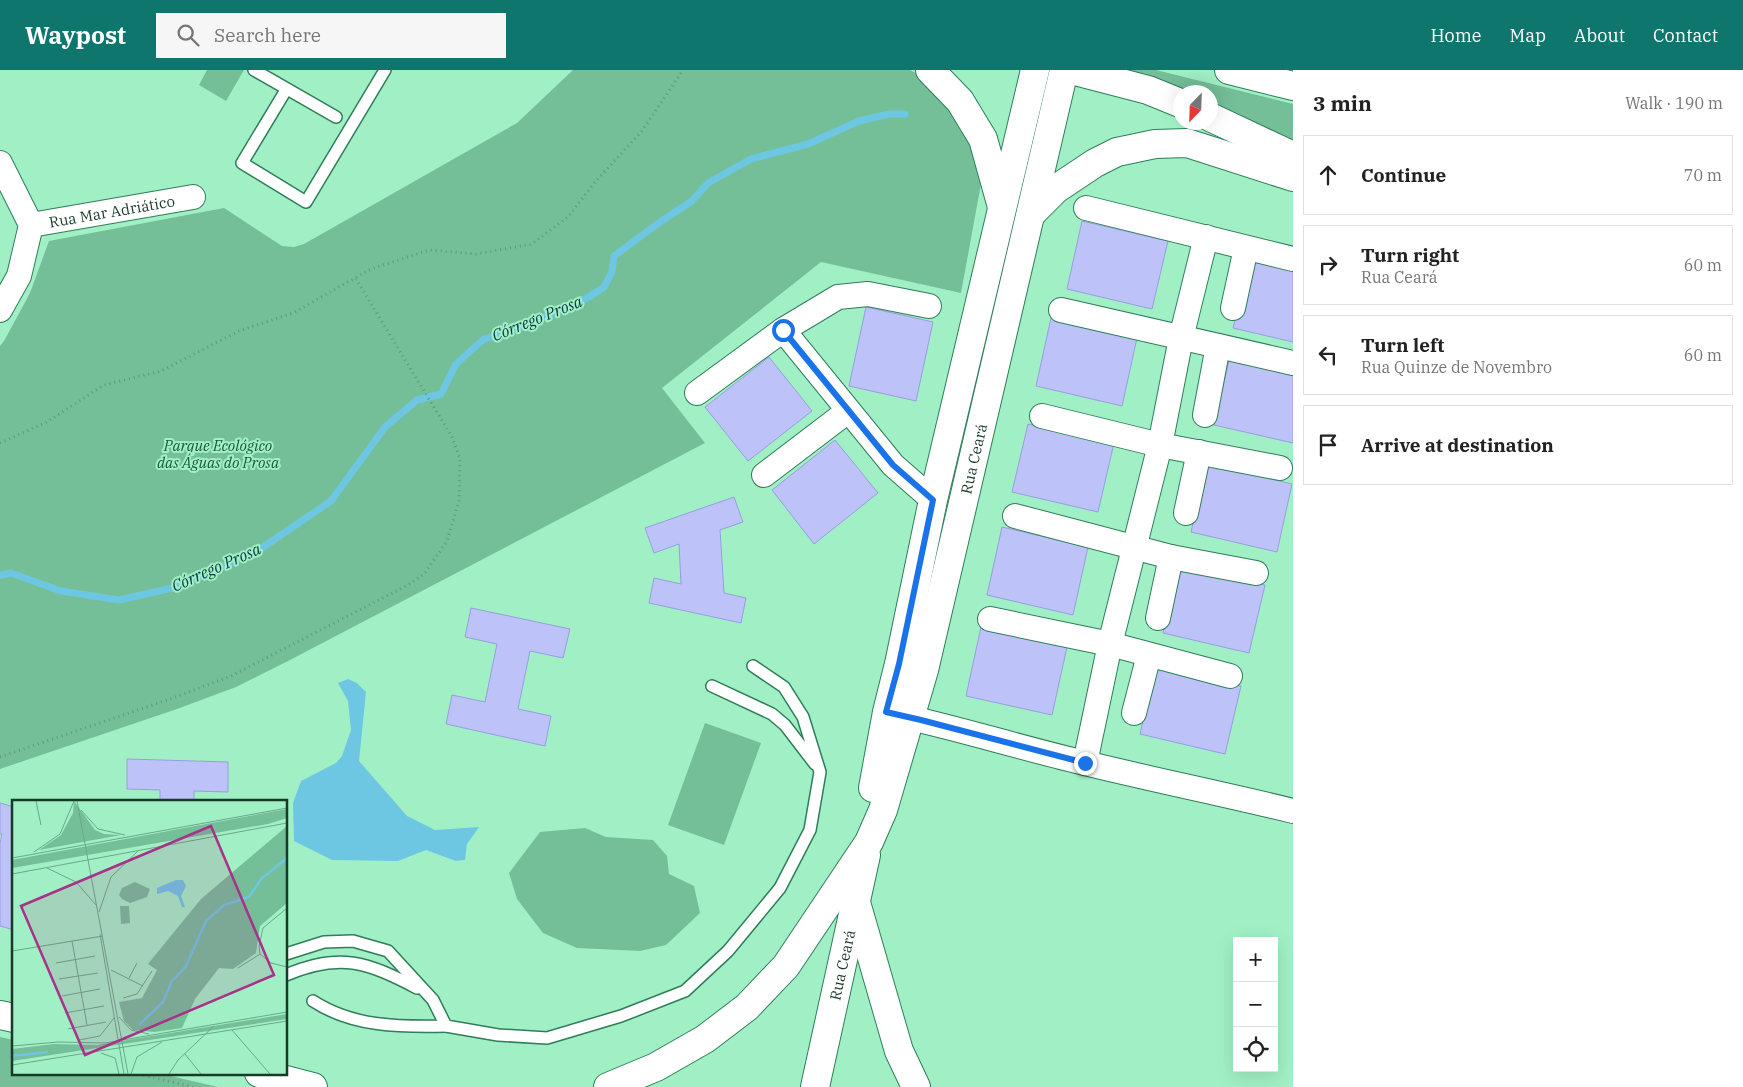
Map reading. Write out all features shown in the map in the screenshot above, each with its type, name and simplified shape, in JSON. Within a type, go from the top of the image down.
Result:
[{"type":"main road","points":[[930,70],[960,101],[983,139],[1002,209]]},
{"type":"main road","points":[[1229,70],[1293,86]]},
{"type":"main road","points":[[1264,70],[1293,81]]},
{"type":"main road","name":"Rua Ceará","points":[[815,1087],[857,904],[869,842],[883,810],[898,715],[899,664],[933,500],[1033,75]]},
{"type":"main road","points":[[1065,76],[1148,90],[1173,100]]},
{"type":"main road","name":"Rua Ceará","points":[[898,715],[924,670],[1065,76]]},
{"type":"main road","points":[[1218,121],[1293,156]]},
{"type":"main road","points":[[1031,214],[1056,189],[1095,163],[1117,152],[1155,144],[1187,143],[1293,177]]},
{"type":"main road","points":[[608,1087],[656,1067],[705,1038],[747,1007],[786,966],[869,842]]},
{"type":"main road","points":[[857,904],[899,1051],[916,1087]]},
{"type":"main road","points":[[263,1074],[313,1087]]},
{"type":"street","points":[[0,163],[31,225],[19,276],[0,310]]},
{"type":"street","name":"Rua Mar Adriático","points":[[31,225],[193,197]]},
{"type":"street","points":[[1086,208],[1293,259]]},
{"type":"street","points":[[1085,763],[1110,644],[1160,445],[1181,338],[1206,237]]},
{"type":"street","points":[[1232,308],[1246,248]]},
{"type":"street","points":[[697,393],[783,330],[838,297],[868,294],[929,306]]},
{"type":"street","points":[[1061,310],[1293,363]]},
{"type":"street","points":[[783,330],[893,465],[933,500]]},
{"type":"street","points":[[1205,414],[1218,346]]},
{"type":"street","points":[[764,475],[848,411]]},
{"type":"street","points":[[1042,416],[1160,445],[1280,468]]},
{"type":"street","points":[[1186,513],[1199,452]]},
{"type":"street","points":[[1015,516],[1171,557],[1256,573]]},
{"type":"street","points":[[1158,618],[1171,557]]},
{"type":"street","points":[[990,619],[1110,644],[1230,676]]},
{"type":"street","points":[[1134,713],[1148,655]]},
{"type":"street","points":[[898,715],[1085,763],[1293,811]]},
{"type":"lane","points":[[254,70],[336,117]]},
{"type":"lane","points":[[286,90],[242,163],[306,202],[385,70]]},
{"type":"lane","points":[[313,1001],[329,1011],[364,1022],[408,1027],[446,1026],[498,1035],[547,1038],[622,1016],[685,991],[728,950],[780,888],[810,830],[820,772],[802,717],[784,687],[753,666]]},
{"type":"lane","points":[[712,686],[772,714],[785,725],[820,772]]},
{"type":"lane","points":[[288,953],[324,942],[353,941],[388,951],[433,1000],[446,1026]]},
{"type":"lane","points":[[288,974],[306,967],[331,962],[360,963],[390,974],[426,992]]},
{"type":"path","points":[[0,443],[47,422],[104,385],[161,371],[239,331],[293,313],[371,269],[429,250],[476,254],[532,244],[568,217],[595,182],[642,131],[683,70]]},
{"type":"path","points":[[0,757],[173,698],[231,676],[408,585],[424,574],[447,541],[459,501],[460,459],[452,437],[356,279]]},
{"type":"path","points":[[138,1074],[193,1087]]},
{"type":"green space","points":[[207,70],[244,70],[226,101],[199,85]]},
{"type":"green space","name":"Parque Ecológico das Águas do Prosa","points":[[573,70],[910,70],[914,72],[952,101],[983,173],[961,293],[821,262],[662,388],[705,443],[236,687],[0,769],[0,346],[30,293],[49,241],[224,208],[282,246],[294,247],[304,244],[517,123]]},
{"type":"green space","points":[[1114,70],[1156,70],[1216,85],[1173,85],[1173,89]]},
{"type":"green space","points":[[1218,85],[1293,104],[1293,143],[1218,108]]},
{"type":"green space","points":[[705,723],[761,743],[724,845],[668,825]]},
{"type":"green space","points":[[585,828],[606,837],[653,840],[667,856],[669,874],[694,886],[700,913],[666,945],[640,951],[577,948],[543,933],[517,899],[509,873],[540,832]]},
{"type":"green space","points":[[0,1037],[12,1040],[12,1074],[162,1074],[218,1087],[0,1087]]},
{"type":"water","points":[[348,679],[357,683],[366,692],[359,761],[407,816],[435,830],[479,827],[467,844],[465,860],[456,861],[426,850],[398,861],[332,860],[294,841],[293,803],[301,781],[336,763],[342,756],[351,730],[348,701],[338,683]]},
{"type":"building","points":[[1082,221],[1168,241],[1152,309],[1067,289]]},
{"type":"building","points":[[1249,260],[1293,270],[1293,342],[1233,328]]},
{"type":"building","points":[[866,307],[933,322],[916,401],[849,386]]},
{"type":"building","points":[[1051,318],[1137,338],[1122,406],[1036,386]]},
{"type":"building","points":[[1230,356],[1293,371],[1293,443],[1214,425]]},
{"type":"building","points":[[769,357],[812,411],[748,461],[705,407]]},
{"type":"building","points":[[1028,424],[1114,443],[1098,512],[1012,492]]},
{"type":"building","points":[[835,440],[878,493],[814,544],[772,490]]},
{"type":"building","points":[[1206,464],[1292,484],[1277,552],[1191,532]]},
{"type":"building","points":[[734,497],[743,522],[720,530],[724,593],[746,598],[741,623],[649,603],[654,578],[681,584],[679,544],[654,553],[645,528]]},
{"type":"building","points":[[1002,527],[1088,547],[1073,615],[987,595]]},
{"type":"building","points":[[1181,566],[1265,585],[1249,653],[1163,633]]},
{"type":"building","points":[[471,608],[570,629],[563,658],[530,651],[518,709],[551,716],[545,746],[446,724],[452,695],[485,702],[497,644],[465,637]]},
{"type":"building","points":[[981,627],[1067,647],[1052,715],[966,696]]},
{"type":"building","points":[[1155,666],[1241,686],[1225,754],[1140,734]]},
{"type":"building","points":[[127,759],[228,762],[228,792],[194,791],[194,800],[160,800],[160,790],[127,789]]},
{"type":"building","points":[[0,803],[12,806],[12,929],[0,926],[0,843],[2,834],[0,834]]},
{"type":"waterway","name":"Córrego Prosa","points":[[0,575],[11,573],[61,591],[119,600],[177,587],[259,550],[331,501],[385,427],[417,400],[441,394],[456,364],[484,339],[515,330],[589,297],[604,287],[612,272],[614,256],[692,201],[708,183],[751,159],[808,144],[859,121],[889,114],[905,114]]},
{"type":"route","points":[[783,330],[893,465],[933,500],[899,664],[886,712],[1085,763]]}]
